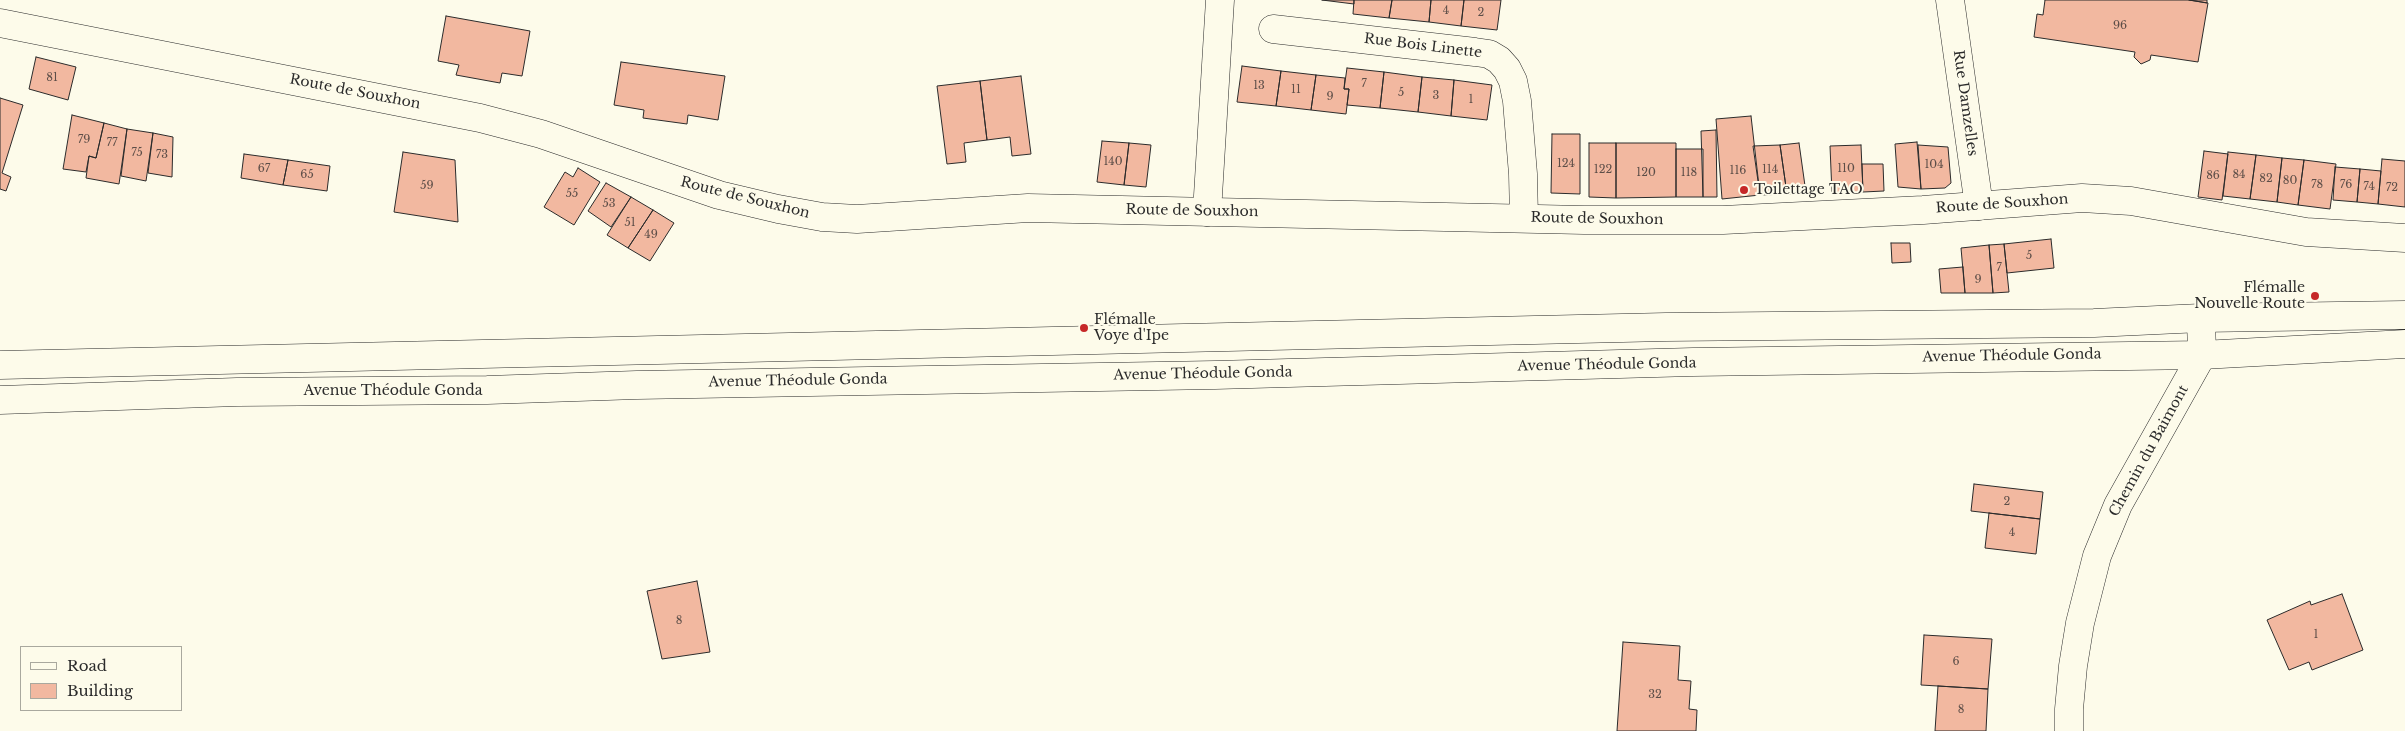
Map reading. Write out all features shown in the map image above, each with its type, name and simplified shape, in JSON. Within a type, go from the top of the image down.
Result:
[{"type":"main road","points":[[1207,212],[1220,0]]},
{"type":"main road","name":"Rue Damzelles","points":[[1950,0],[1980,206]]},
{"type":"main road","name":"Route de Souxhon","points":[[0,23],[480,118],[541,134],[719,195],[822,217],[857,220],[1028,208],[1723,220],[1980,206],[2057,199],[2103,198],[2306,232],[2405,238]]},
{"type":"main road","name":"Rue Bois Linette","points":[[1273,29],[1475,52],[1489,54],[1499,60],[1507,68],[1514,81],[1523,174],[1524,218]]},
{"type":"main road","points":[[0,365],[1656,327],[2094,323],[2201,318],[2405,315]]},
{"type":"main road","points":[[2201,318],[2202,355]]},
{"type":"main road","name":"Avenue Théodule Gonda","points":[[0,400],[237,392],[487,390],[656,384],[1215,375],[1703,362],[2202,355],[2405,344]]},
{"type":"main road","name":"Chemin du Baimont","points":[[2069,731],[2069,709],[2080,623],[2097,556],[2118,505],[2202,355]]},
{"type":"building","points":[[1322,0],[1354,0],[1354,4]]},
{"type":"building","points":[[1354,0],[1392,0],[1389,18],[1353,14]]},
{"type":"building","points":[[1392,0],[1431,0],[1429,22],[1389,18]]},
{"type":"building","points":[[1431,0],[1464,0],[1461,26],[1429,22]]},
{"type":"building","points":[[1464,0],[1501,0],[1497,30],[1461,26]]},
{"type":"building","points":[[2045,0],[2189,0],[2208,3],[2198,62],[2151,55],[2150,60],[2141,64],[2134,57],[2135,52],[2034,37],[2037,14],[2043,15]]},
{"type":"building","points":[[2189,0],[2207,0],[2207,3]]},
{"type":"building","points":[[446,16],[530,31],[522,76],[502,73],[500,83],[456,75],[459,65],[438,61]]},
{"type":"building","points":[[36,57],[76,67],[68,100],[29,89]]},
{"type":"building","points":[[621,62],[725,76],[718,120],[688,115],[687,124],[643,118],[644,110],[614,105]]},
{"type":"building","points":[[1242,66],[1281,71],[1276,106],[1237,102]]},
{"type":"building","points":[[1347,68],[1384,72],[1380,108],[1347,105],[1349,89],[1344,89]]},
{"type":"building","points":[[1281,71],[1316,75],[1311,110],[1276,106]]},
{"type":"building","points":[[1384,72],[1422,77],[1418,112],[1380,108]]},
{"type":"building","points":[[1316,75],[1345,78],[1344,89],[1349,89],[1346,114],[1311,110]]},
{"type":"building","points":[[1021,76],[1031,154],[1012,156],[1010,137],[987,140],[980,81]]},
{"type":"building","points":[[1422,77],[1454,80],[1451,116],[1418,112]]},
{"type":"building","points":[[1454,80],[1492,85],[1487,120],[1451,116]]},
{"type":"building","points":[[980,81],[987,140],[964,143],[966,162],[947,164],[937,86]]},
{"type":"building","points":[[0,98],[23,105],[2,173],[11,177],[6,191],[0,189]]},
{"type":"building","points":[[72,115],[104,123],[96,158],[89,156],[86,172],[63,169]]},
{"type":"building","points":[[1751,116],[1760,195],[1722,199],[1716,119]]},
{"type":"building","points":[[104,123],[127,129],[119,184],[86,178],[89,156],[96,158]]},
{"type":"building","points":[[127,129],[153,133],[146,181],[121,176]]},
{"type":"building","points":[[1716,130],[1717,197],[1703,197],[1701,131]]},
{"type":"building","points":[[153,133],[173,137],[172,177],[148,173]]},
{"type":"building","points":[[1552,134],[1580,134],[1580,194],[1551,193]]},
{"type":"building","points":[[1102,141],[1129,143],[1124,185],[1097,182]]},
{"type":"building","points":[[1917,142],[1921,189],[1898,187],[1895,144]]},
{"type":"building","points":[[1129,143],[1151,145],[1146,187],[1124,185]]},
{"type":"building","points":[[1589,143],[1616,143],[1616,198],[1589,197]]},
{"type":"building","points":[[1616,143],[1676,143],[1676,197],[1616,198]]},
{"type":"building","points":[[1799,143],[1806,193],[1787,194],[1780,145]]},
{"type":"building","points":[[1780,145],[1787,194],[1760,195],[1753,146]]},
{"type":"building","points":[[1861,145],[1863,192],[1832,194],[1830,146]]},
{"type":"building","points":[[1918,145],[1948,147],[1951,183],[1945,188],[1921,189]]},
{"type":"building","points":[[1676,149],[1703,149],[1703,197],[1676,197]]},
{"type":"building","points":[[2204,151],[2228,154],[2222,200],[2198,197]]},
{"type":"building","points":[[403,152],[455,160],[458,222],[394,212]]},
{"type":"building","points":[[2228,152],[2256,155],[2250,199],[2223,196]]},
{"type":"building","points":[[244,154],[288,160],[283,185],[241,178]]},
{"type":"building","points":[[2256,155],[2282,158],[2277,202],[2250,199]]},
{"type":"building","points":[[2282,158],[2304,160],[2298,205],[2277,202]]},
{"type":"building","points":[[2382,159],[2405,161],[2405,207],[2378,204]]},
{"type":"building","points":[[288,160],[330,166],[327,191],[283,185]]},
{"type":"building","points":[[2304,160],[2336,164],[2330,209],[2298,205]]},
{"type":"building","points":[[1862,164],[1883,164],[1884,191],[1863,192]]},
{"type":"building","points":[[2335,167],[2360,169],[2357,202],[2333,200]]},
{"type":"building","points":[[578,168],[600,182],[574,225],[544,207],[565,172],[573,177]]},
{"type":"building","points":[[2360,169],[2381,171],[2378,204],[2357,202]]},
{"type":"building","points":[[606,183],[631,197],[611,227],[588,211]]},
{"type":"building","points":[[631,197],[653,210],[628,248],[607,235]]},
{"type":"building","points":[[653,210],[674,223],[650,261],[628,248]]},
{"type":"building","points":[[2051,239],[2054,268],[2007,273],[2004,244]]},
{"type":"building","points":[[1891,243],[1910,243],[1911,262],[1892,263]]},
{"type":"building","points":[[2004,244],[2009,292],[1993,293],[1989,245]]},
{"type":"building","points":[[1989,245],[1993,293],[1965,293],[1961,248]]},
{"type":"building","points":[[1963,267],[1965,293],[1941,293],[1939,269]]},
{"type":"building","points":[[1974,484],[2043,492],[2040,519],[1971,511]]},
{"type":"building","points":[[1989,513],[2040,519],[2036,554],[1985,548]]},
{"type":"building","points":[[697,581],[710,652],[662,659],[647,591]]},
{"type":"building","points":[[2342,594],[2363,650],[2312,670],[2309,662],[2289,670],[2267,620],[2310,601],[2311,605]]},
{"type":"building","points":[[1924,635],[1992,639],[1988,689],[1921,685]]},
{"type":"building","points":[[1623,642],[1680,646],[1678,680],[1691,681],[1689,709],[1697,710],[1696,731],[1617,731]]},
{"type":"building","points":[[1938,686],[1988,689],[1986,731],[1935,731]]},
{"type":"place","name":"Toilettage TAO","points":[[1744,190]]},
{"type":"place","name":"Flémalle Nouvelle Route","points":[[2315,296]]},
{"type":"place","name":"Flémalle Voye d'Ipe","points":[[1084,328]]}]
